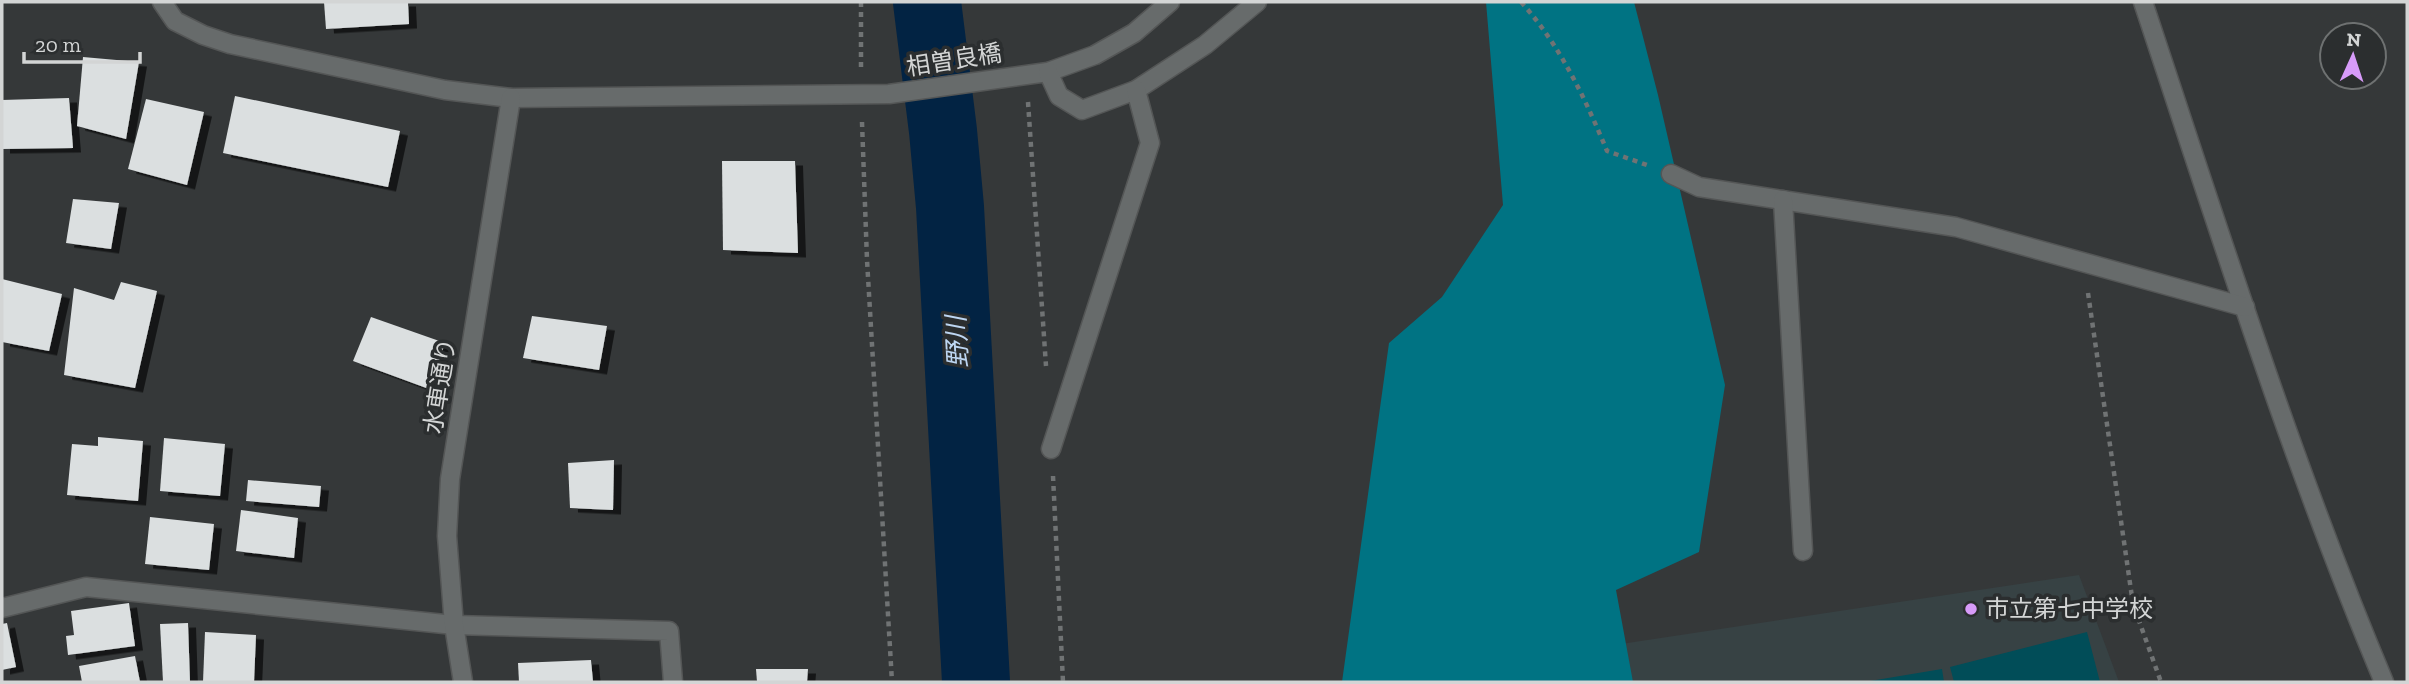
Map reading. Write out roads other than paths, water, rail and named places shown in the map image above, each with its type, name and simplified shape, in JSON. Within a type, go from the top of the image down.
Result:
[{"type":"street","name":"相曽良橋","points":[[162,2],[175,21],[203,35],[230,44],[445,90],[511,98],[889,94],[1048,72],[1095,55],[1133,33],[1170,2]]},
{"type":"street","points":[[1048,72],[1059,96],[1082,110],[1136,90],[1205,45],[1257,2]]},
{"type":"street","points":[[2143,2],[2245,307],[2343,585],[2384,682]]},
{"type":"street","points":[[1051,449],[1150,143],[1136,90]]},
{"type":"street","name":"水車通り","points":[[464,682],[454,625],[447,536],[450,479],[511,98]]},
{"type":"street","points":[[1671,174],[1699,187],[1955,227],[2245,307]]},
{"type":"street","points":[[1783,201],[1803,551]]},
{"type":"street","points":[[2,608],[86,587],[454,625],[669,631],[673,682]]},
{"type":"waterway","name":"野川","points":[[927,2],[950,207],[976,682]]},
{"type":"place","name":"市立第七中学校","points":[[1971,609]]}]
